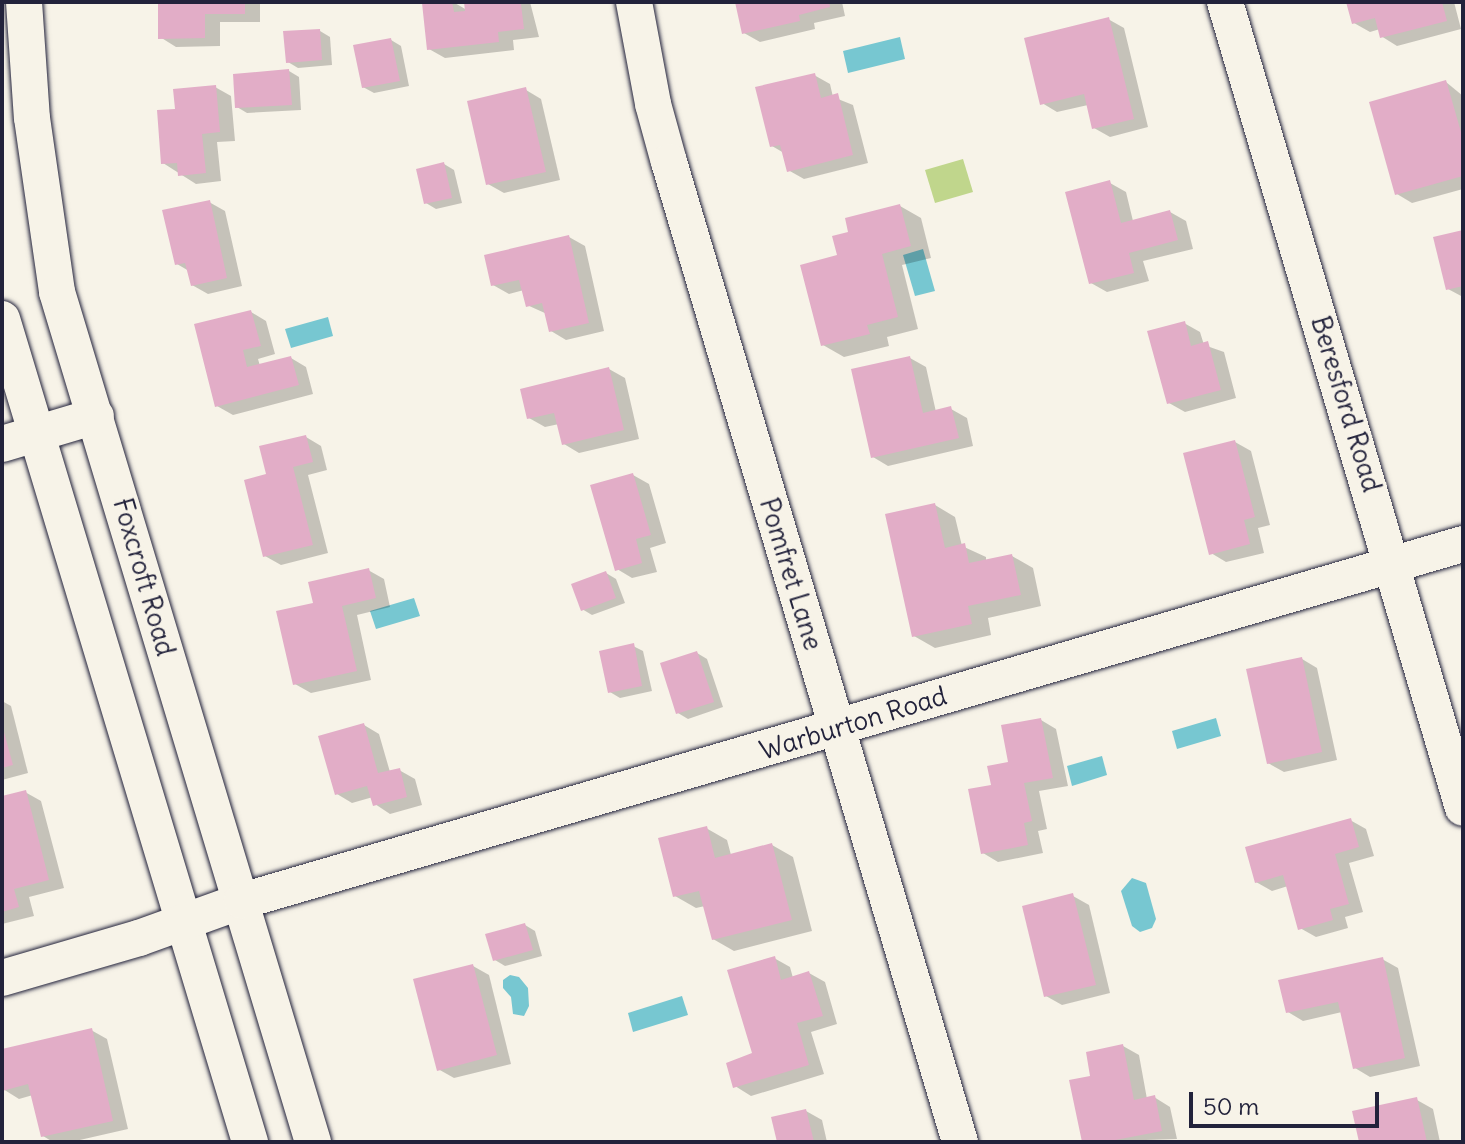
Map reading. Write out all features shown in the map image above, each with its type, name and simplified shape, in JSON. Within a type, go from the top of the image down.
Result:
[{"type":"street","name":"Foxcroft Road","points":[[24,2],[32,118],[57,292],[313,1142]]},
{"type":"street","name":"Pomfret Lane","points":[[634,2],[661,133],[960,1142]]},
{"type":"street","name":"Beresford Road","points":[[1225,2],[1394,565],[1463,808]]},
{"type":"street","points":[[2,319],[85,600],[186,921],[250,1142]]},
{"type":"street","points":[[2,444],[96,416]]},
{"type":"street","name":"Warburton Road","points":[[186,921],[242,901],[1463,544]]},
{"type":"street","points":[[2,978],[186,921]]},
{"type":"green space","points":[[963,159],[973,192],[935,203],[925,170]]},
{"type":"water","points":[[900,37],[905,59],[848,73],[843,51]]},
{"type":"water","points":[[923,249],[935,291],[915,296],[903,255]]},
{"type":"water","points":[[328,317],[333,336],[291,348],[285,329]]},
{"type":"water","points":[[414,598],[420,616],[376,629],[370,611]]},
{"type":"water","points":[[1216,718],[1221,736],[1177,749],[1172,731]]},
{"type":"water","points":[[1102,756],[1107,775],[1072,786],[1067,766]]},
{"type":"water","points":[[1132,878],[1146,883],[1156,919],[1152,928],[1140,932],[1132,926],[1121,891]]},
{"type":"water","points":[[510,975],[519,977],[528,988],[529,1006],[524,1016],[513,1014],[511,997],[503,988],[503,980]]},
{"type":"water","points":[[682,996],[688,1015],[633,1032],[628,1013]]},
{"type":"building","points":[[158,2],[245,2],[245,14],[205,14],[205,38],[158,39]]},
{"type":"building","points":[[452,2],[454,12],[465,11],[464,2],[516,2],[521,4],[524,29],[498,32],[499,42],[427,50],[422,3]]},
{"type":"building","points":[[735,2],[829,2],[830,7],[799,15],[800,21],[742,34]]},
{"type":"building","points":[[1346,2],[1442,2],[1447,21],[1380,38],[1375,18],[1352,24]]},
{"type":"building","points":[[1109,17],[1134,119],[1092,129],[1084,94],[1040,105],[1024,38]]},
{"type":"building","points":[[320,29],[322,60],[286,63],[283,31]]},
{"type":"building","points":[[391,38],[400,81],[362,88],[353,45]]},
{"type":"building","points":[[289,69],[292,105],[235,108],[233,74]]},
{"type":"building","points":[[815,73],[821,98],[838,93],[853,155],[787,172],[780,145],[770,147],[755,87]]},
{"type":"building","points":[[1446,80],[1463,139],[1463,176],[1395,195],[1369,102]]},
{"type":"building","points":[[216,85],[220,132],[202,134],[206,173],[178,176],[177,163],[161,164],[157,110],[175,109],[173,89]]},
{"type":"building","points":[[526,87],[546,172],[486,185],[467,101]]},
{"type":"building","points":[[444,162],[452,198],[424,204],[416,169]]},
{"type":"building","points":[[1110,180],[1121,223],[1170,210],[1178,240],[1129,253],[1134,273],[1089,284],[1065,192]]},
{"type":"building","points":[[210,200],[227,278],[191,286],[185,263],[175,265],[162,210]]},
{"type":"building","points":[[900,204],[911,246],[882,254],[898,317],[867,325],[870,334],[821,346],[800,265],[837,255],[832,236],[848,232],[845,218]]},
{"type":"building","points":[[1463,230],[1463,286],[1446,290],[1433,237]]},
{"type":"building","points":[[569,235],[589,323],[549,332],[542,303],[526,307],[519,280],[491,286],[484,255]]},
{"type":"building","points":[[251,310],[261,346],[243,350],[247,367],[291,356],[299,385],[215,407],[194,324]]},
{"type":"building","points":[[1185,321],[1191,346],[1208,341],[1221,390],[1167,404],[1147,331]]},
{"type":"building","points":[[910,356],[923,413],[951,406],[959,438],[871,458],[851,369]]},
{"type":"building","points":[[609,367],[624,430],[562,445],[554,413],[527,419],[520,389]]},
{"type":"building","points":[[306,435],[313,462],[293,467],[313,545],[263,557],[244,480],[266,474],[259,446]]},
{"type":"building","points":[[1235,440],[1255,517],[1244,520],[1250,544],[1209,555],[1183,453]]},
{"type":"building","points":[[633,473],[651,535],[636,539],[642,563],[615,571],[590,485]]},
{"type":"building","points":[[935,503],[945,548],[965,543],[969,563],[1012,554],[1021,595],[968,606],[972,624],[912,637],[885,514]]},
{"type":"building","points":[[369,568],[376,598],[342,606],[357,671],[293,685],[276,611],[313,603],[308,582]]},
{"type":"building","points":[[606,571],[616,598],[581,611],[571,584]]},
{"type":"building","points":[[634,643],[642,686],[608,693],[599,651]]},
{"type":"building","points":[[697,651],[714,702],[676,714],[660,663]]},
{"type":"building","points":[[1302,657],[1322,752],[1267,764],[1246,669]]},
{"type":"building","points":[[1041,718],[1053,778],[1024,783],[1032,821],[1024,823],[1028,845],[981,854],[968,789],[991,785],[987,766],[1008,762],[1001,725]]},
{"type":"building","points":[[364,723],[378,773],[400,768],[407,797],[373,806],[367,786],[335,795],[318,736]]},
{"type":"building","points":[[2,725],[13,765],[2,768]]},
{"type":"building","points":[[26,790],[49,880],[14,889],[19,907],[2,912],[2,796]]},
{"type":"building","points":[[1351,818],[1359,847],[1335,854],[1349,904],[1330,909],[1333,920],[1298,930],[1283,875],[1255,883],[1245,847]]},
{"type":"building","points":[[707,826],[715,858],[772,843],[792,920],[712,940],[699,891],[673,897],[658,838]]},
{"type":"building","points":[[1073,893],[1096,985],[1044,997],[1022,906]]},
{"type":"building","points":[[525,923],[533,950],[493,961],[485,934]]},
{"type":"building","points":[[775,956],[781,980],[809,971],[823,1016],[797,1023],[809,1065],[733,1088],[726,1063],[752,1053],[727,970]]},
{"type":"building","points":[[1383,957],[1405,1058],[1353,1069],[1338,1002],[1286,1013],[1278,980]]},
{"type":"building","points":[[473,964],[497,1055],[437,1071],[413,979]]},
{"type":"building","points":[[92,1028],[113,1121],[41,1137],[28,1084],[2,1091],[2,1049]]},
{"type":"building","points":[[1123,1044],[1134,1100],[1155,1095],[1162,1131],[1105,1142],[1082,1142],[1069,1080],[1090,1076],[1086,1052]]},
{"type":"building","points":[[1417,1097],[1427,1142],[1359,1142],[1352,1111]]},
{"type":"building","points":[[806,1109],[814,1142],[777,1142],[771,1117]]}]
